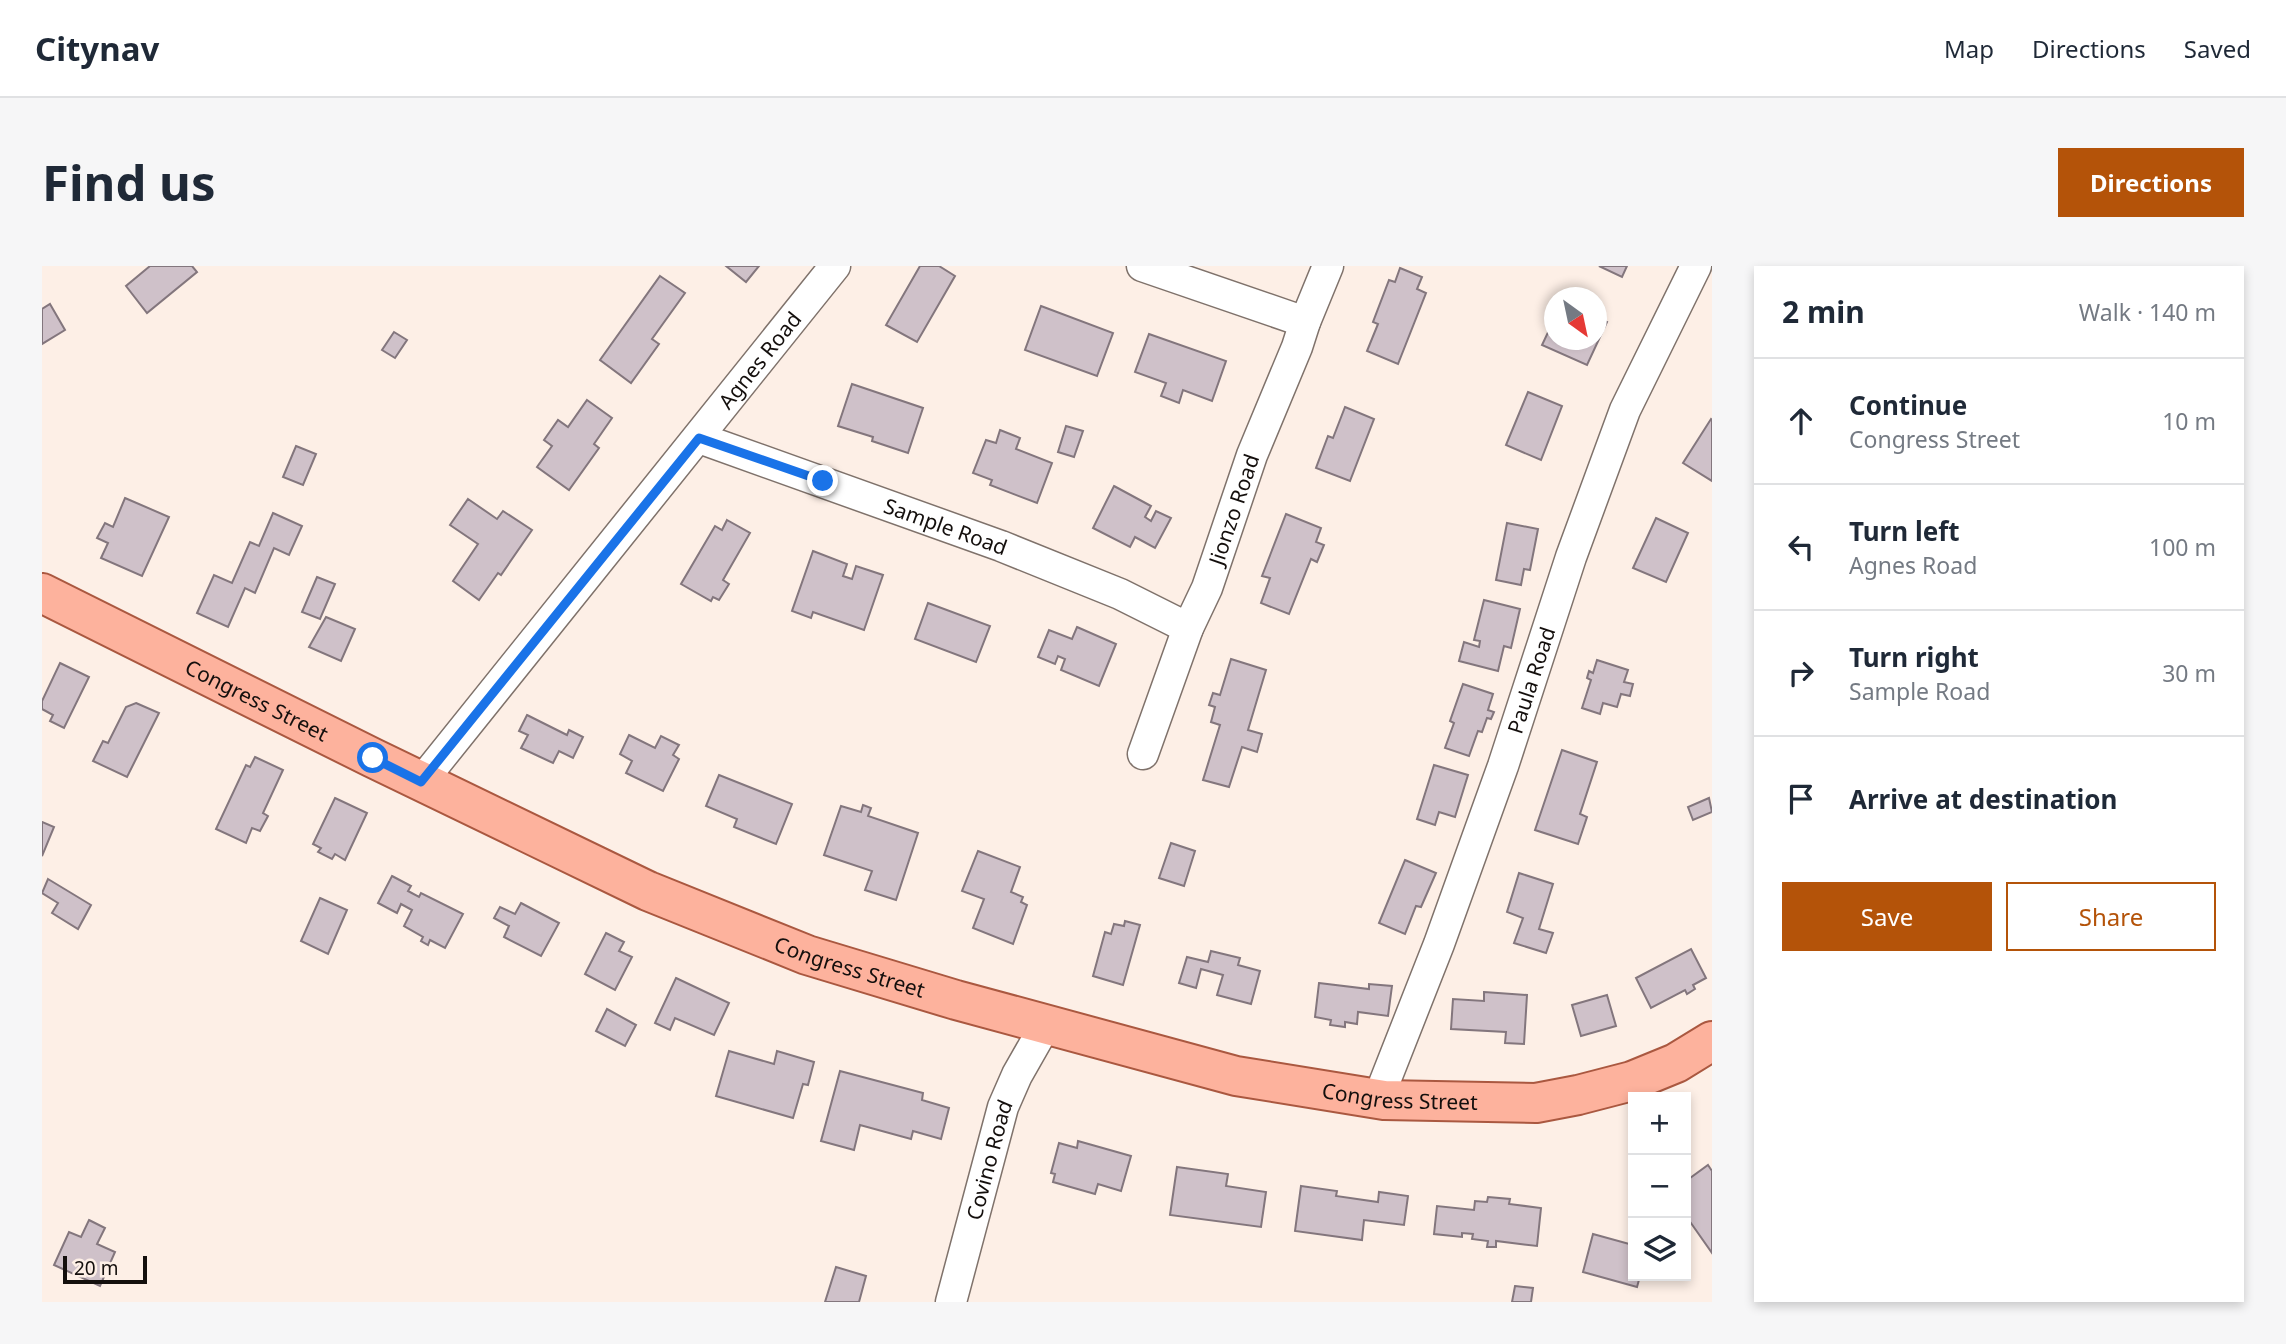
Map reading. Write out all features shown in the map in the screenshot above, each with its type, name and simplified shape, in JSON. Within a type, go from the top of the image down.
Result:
[{"type":"main road","name":"Congress Street","points":[[42,593],[421,782],[648,891],[807,955],[956,1000],[1236,1076],[1378,1099],[1536,1103],[1632,1081],[1676,1063],[1712,1041]]},
{"type":"street","name":"Agnes Road","points":[[421,782],[835,266]]},
{"type":"street","points":[[1142,266],[1305,322]]},
{"type":"street","name":"Jionzo Road","points":[[1143,754],[1188,628],[1207,588],[1252,455],[1328,266]]},
{"type":"street","name":"Paula Road","points":[[1378,1099],[1439,944],[1503,766],[1571,557],[1625,410],[1696,266]]},
{"type":"street","name":"Sample Road","points":[[699,438],[1002,545],[1120,594],[1188,628]]},
{"type":"street","name":"Covino Road","points":[[951,1302],[1003,1107],[1017,1075],[1046,1024]]},
{"type":"building","points":[[150,266],[192,266],[197,272],[147,313],[126,286]]},
{"type":"building","points":[[726,266],[759,266],[746,282]]},
{"type":"building","points":[[920,266],[939,266],[955,276],[917,342],[886,325]]},
{"type":"building","points":[[1599,266],[1627,266],[1622,277]]},
{"type":"building","points":[[1400,268],[1422,277],[1417,289],[1426,293],[1398,364],[1367,351],[1378,324],[1373,322],[1389,280],[1395,282]]},
{"type":"building","points":[[660,276],[685,293],[652,339],[659,344],[631,383],[600,360]]},
{"type":"building","points":[[50,304],[65,330],[42,344],[42,309]]},
{"type":"building","points":[[1041,306],[1113,333],[1097,376],[1025,350]]},
{"type":"building","points":[[394,332],[407,340],[395,358],[382,350]]},
{"type":"building","points":[[1149,334],[1226,361],[1212,401],[1183,390],[1179,403],[1161,396],[1166,383],[1135,372]]},
{"type":"building","points":[[1553,350],[1594,350],[1587,365]]},
{"type":"building","points":[[852,384],[923,408],[908,453],[872,441],[873,437],[838,426]]},
{"type":"building","points":[[1528,392],[1562,406],[1541,460],[1506,445]]},
{"type":"building","points":[[587,400],[612,418],[594,444],[599,448],[569,490],[537,467],[552,446],[544,440],[558,420],[568,427]]},
{"type":"building","points":[[1345,407],[1374,419],[1350,481],[1316,468],[1328,436],[1333,438]]},
{"type":"building","points":[[1712,420],[1712,481],[1683,463]]},
{"type":"building","points":[[1066,426],[1083,431],[1074,457],[1058,452]]},
{"type":"building","points":[[1000,430],[1020,438],[1016,449],[1052,463],[1037,503],[990,485],[992,480],[973,473],[986,440],[996,443]]},
{"type":"building","points":[[296,446],[316,454],[303,485],[283,477]]},
{"type":"building","points":[[1114,486],[1151,506],[1145,517],[1151,521],[1156,511],[1171,518],[1155,548],[1135,537],[1130,547],[1093,528]]},
{"type":"building","points":[[125,498],[169,517],[142,576],[101,558],[108,543],[97,538],[105,523],[113,527]]},
{"type":"building","points":[[468,499],[497,519],[503,511],[532,530],[501,575],[498,573],[479,600],[453,581],[478,544],[450,525]]},
{"type":"building","points":[[273,513],[302,526],[289,555],[274,548],[255,593],[245,588],[228,627],[197,613],[214,575],[232,583],[250,542],[259,546]]},
{"type":"building","points":[[1286,514],[1321,528],[1316,542],[1324,545],[1317,562],[1311,559],[1289,614],[1261,603],[1270,578],[1262,576]]},
{"type":"building","points":[[1656,518],[1688,533],[1666,582],[1633,568]]},
{"type":"building","points":[[727,520],[750,533],[723,580],[729,584],[719,600],[713,597],[711,601],[681,584],[715,526],[722,530]]},
{"type":"building","points":[[1507,523],[1538,529],[1530,570],[1524,569],[1521,585],[1496,580]]},
{"type":"building","points":[[813,551],[847,564],[843,576],[852,579],[856,566],[883,575],[864,630],[813,612],[811,618],[792,611]]},
{"type":"building","points":[[317,577],[335,584],[320,619],[302,612]]},
{"type":"building","points":[[1484,600],[1520,609],[1511,648],[1504,646],[1498,671],[1459,661],[1464,642],[1479,647],[1480,641],[1474,640]]},
{"type":"building","points":[[928,603],[990,626],[976,662],[915,639]]},
{"type":"building","points":[[326,617],[355,629],[341,661],[309,647]]},
{"type":"building","points":[[1077,627],[1116,644],[1099,686],[1061,670],[1065,659],[1058,656],[1055,664],[1038,657],[1049,630],[1072,639]]},
{"type":"building","points":[[1231,659],[1266,670],[1248,730],[1262,734],[1257,752],[1242,747],[1229,787],[1203,780],[1220,725],[1211,722],[1215,707],[1209,705],[1213,693],[1220,695]]},
{"type":"building","points":[[1597,660],[1628,670],[1624,682],[1633,684],[1630,696],[1621,694],[1617,707],[1603,703],[1600,714],[1582,708],[1591,680],[1587,678],[1589,671],[1593,673]]},
{"type":"building","points":[[60,663],[89,677],[64,728],[50,721],[53,715],[42,709],[42,701]]},
{"type":"building","points":[[1463,684],[1493,694],[1488,710],[1494,712],[1491,719],[1487,718],[1482,732],[1478,731],[1469,756],[1445,748],[1454,723],[1450,721]]},
{"type":"building","points":[[136,703],[159,713],[127,777],[93,761],[103,741],[108,743],[126,707]]},
{"type":"building","points":[[527,715],[567,735],[569,730],[583,737],[573,758],[559,751],[553,763],[521,748],[528,735],[519,731]]},
{"type":"building","points":[[629,735],[655,748],[661,736],[679,745],[673,755],[679,759],[663,791],[626,773],[632,761],[620,754]]},
{"type":"building","points":[[1562,750],[1597,762],[1580,814],[1587,817],[1578,844],[1535,830]]},
{"type":"building","points":[[255,757],[283,770],[263,813],[268,816],[260,831],[252,828],[246,843],[216,829],[246,765],[250,767]]},
{"type":"building","points":[[1434,765],[1468,775],[1455,817],[1439,812],[1435,825],[1417,819]]},
{"type":"building","points":[[719,775],[792,804],[776,844],[734,827],[737,819],[706,806]]},
{"type":"building","points":[[335,798],[367,813],[345,860],[335,854],[332,859],[318,852],[321,848],[313,844]]},
{"type":"building","points":[[1709,798],[1712,812],[1693,820],[1688,807]]},
{"type":"building","points":[[863,805],[871,808],[868,816],[918,833],[896,900],[865,890],[872,871],[824,855],[841,806],[861,812]]},
{"type":"building","points":[[42,822],[54,827],[42,856]]},
{"type":"building","points":[[1171,843],[1195,851],[1184,886],[1159,878]]},
{"type":"building","points":[[978,851],[1020,867],[1011,892],[1023,897],[1021,902],[1027,905],[1013,944],[973,928],[984,899],[962,891]]},
{"type":"building","points":[[1405,860],[1436,873],[1421,907],[1416,906],[1405,934],[1379,923]]},
{"type":"building","points":[[1519,873],[1553,884],[1539,929],[1553,933],[1546,953],[1514,943],[1523,918],[1507,912]]},
{"type":"building","points":[[392,876],[411,886],[408,891],[419,897],[421,893],[463,914],[445,948],[430,940],[428,945],[421,941],[423,937],[404,926],[412,910],[401,904],[397,913],[378,903]]},
{"type":"building","points":[[48,879],[91,905],[78,929],[52,913],[58,903],[42,893]]},
{"type":"building","points":[[320,898],[347,910],[328,954],[301,941]]},
{"type":"building","points":[[521,903],[559,923],[541,956],[504,937],[509,926],[494,918],[500,907],[515,914]]},
{"type":"building","points":[[1125,921],[1140,925],[1123,985],[1093,976],[1105,932],[1111,934],[1114,924],[1124,926]]},
{"type":"building","points":[[606,933],[624,942],[619,951],[632,957],[615,990],[585,974]]},
{"type":"building","points":[[1691,949],[1706,978],[1693,985],[1695,989],[1687,994],[1685,990],[1651,1008],[1636,978]]},
{"type":"building","points":[[1211,951],[1240,958],[1238,965],[1260,971],[1251,1004],[1217,995],[1223,975],[1201,969],[1196,988],[1179,983],[1187,957],[1208,962]]},
{"type":"building","points":[[676,978],[729,1003],[714,1035],[675,1018],[670,1030],[655,1023]]},
{"type":"building","points":[[1319,983],[1369,989],[1369,984],[1392,986],[1388,1016],[1358,1012],[1357,1024],[1345,1022],[1345,1027],[1330,1025],[1331,1020],[1315,1017]]},
{"type":"building","points":[[1484,992],[1527,995],[1524,1044],[1505,1043],[1506,1032],[1451,1029],[1453,999],[1484,1001]]},
{"type":"building","points":[[1607,995],[1616,1026],[1581,1036],[1572,1005]]},
{"type":"building","points":[[607,1009],[636,1025],[625,1046],[596,1031]]},
{"type":"building","points":[[729,1051],[774,1064],[777,1051],[814,1062],[808,1085],[803,1084],[793,1118],[716,1096]]},
{"type":"building","points":[[840,1071],[923,1093],[922,1100],[949,1108],[941,1139],[913,1131],[911,1139],[860,1125],[854,1150],[821,1141]]},
{"type":"building","points":[[1078,1141],[1131,1156],[1121,1191],[1098,1184],[1095,1194],[1053,1182],[1055,1174],[1051,1173],[1059,1143],[1077,1148]]},
{"type":"building","points":[[1708,1165],[1712,1171],[1712,1253],[1691,1223],[1691,1177]]},
{"type":"building","points":[[1177,1167],[1228,1174],[1226,1186],[1266,1192],[1261,1227],[1170,1215]]},
{"type":"building","points":[[1301,1186],[1337,1191],[1336,1196],[1378,1202],[1379,1192],[1408,1196],[1404,1225],[1364,1220],[1362,1240],[1295,1231]]},
{"type":"building","points":[[1488,1197],[1510,1199],[1509,1204],[1541,1208],[1537,1246],[1496,1241],[1496,1247],[1487,1247],[1488,1241],[1472,1239],[1473,1234],[1462,1233],[1462,1237],[1434,1234],[1437,1206],[1474,1210],[1475,1201],[1487,1202]]},
{"type":"building","points":[[89,1220],[105,1228],[97,1244],[115,1252],[100,1286],[54,1265],[69,1232],[81,1237]]},
{"type":"building","points":[[1593,1234],[1628,1244],[1628,1281],[1639,1281],[1637,1287],[1583,1272]]},
{"type":"building","points":[[836,1267],[866,1276],[859,1302],[825,1302]]},
{"type":"building","points":[[1515,1286],[1533,1288],[1531,1302],[1512,1302]]},
{"type":"route","points":[[373,758],[421,782],[699,438],[823,481]]}]
